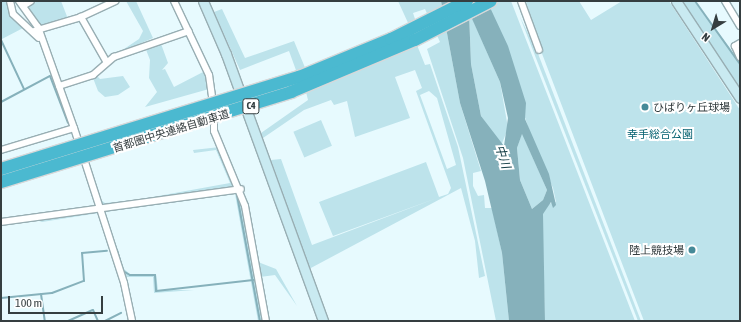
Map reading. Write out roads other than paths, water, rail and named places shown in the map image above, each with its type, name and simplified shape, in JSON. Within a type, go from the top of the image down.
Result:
[{"type":"highway","name":"首都圏中央連絡自動車道","points":[[1,169],[299,77],[391,39],[467,1]]},
{"type":"highway","name":"首都圏中央連絡自動車道","points":[[1,182],[291,92],[415,40],[491,1]]},
{"type":"street","points":[[10,1],[13,14],[36,30]]},
{"type":"street","points":[[31,1],[21,3],[41,41],[74,128],[124,283],[132,321]]},
{"type":"street","points":[[36,30],[81,17],[115,1]]},
{"type":"street","points":[[174,1],[209,75],[214,130],[241,189],[266,321]]},
{"type":"street","points":[[203,1],[232,68],[322,321]]},
{"type":"street","points":[[521,1],[539,50]]},
{"type":"street","points":[[676,1],[740,98]]},
{"type":"street","points":[[725,1],[740,26]]},
{"type":"street","points":[[81,17],[106,61]]},
{"type":"street","points":[[59,86],[93,75],[106,61],[189,31]]},
{"type":"street","points":[[740,43],[735,46],[740,57]]},
{"type":"street","points":[[1,150],[74,128]]},
{"type":"street","points":[[1,222],[241,189]]},
{"type":"water","name":"中川","points":[[441,1],[487,1],[508,46],[526,103],[525,119],[549,174],[556,205],[553,208],[551,202],[543,214],[545,321],[509,321],[502,253],[485,181],[460,103]],"holes":[[[469,12],[500,82],[508,118],[504,146],[481,116],[471,64]],[[522,134],[547,190],[543,200],[532,209],[520,180],[517,148]]]},
{"type":"waterway","points":[[695,1],[740,64]]},
{"type":"waterway","points":[[1,40],[24,89]]},
{"type":"waterway","points":[[1,102],[50,76],[68,123]]},
{"type":"waterway","points":[[218,149],[232,181]]},
{"type":"waterway","points":[[237,195],[260,321]]},
{"type":"waterway","points":[[117,250],[123,271],[130,275],[155,275],[156,291],[253,280]]},
{"type":"waterway","points":[[1,298],[52,293],[84,281],[82,253],[107,251]]},
{"type":"waterway","points":[[41,294],[45,321]]},
{"type":"waterway","points":[[68,321],[93,310],[98,321]]},
{"type":"waterway","points":[[105,321],[121,313]]},
{"type":"place","name":"ひばりヶ丘球場","points":[[645,107]]},
{"type":"place","name":"陸上競技場","points":[[692,250]]},
{"type":"park label","name":"幸手総合公園","points":[[660,134]]}]
